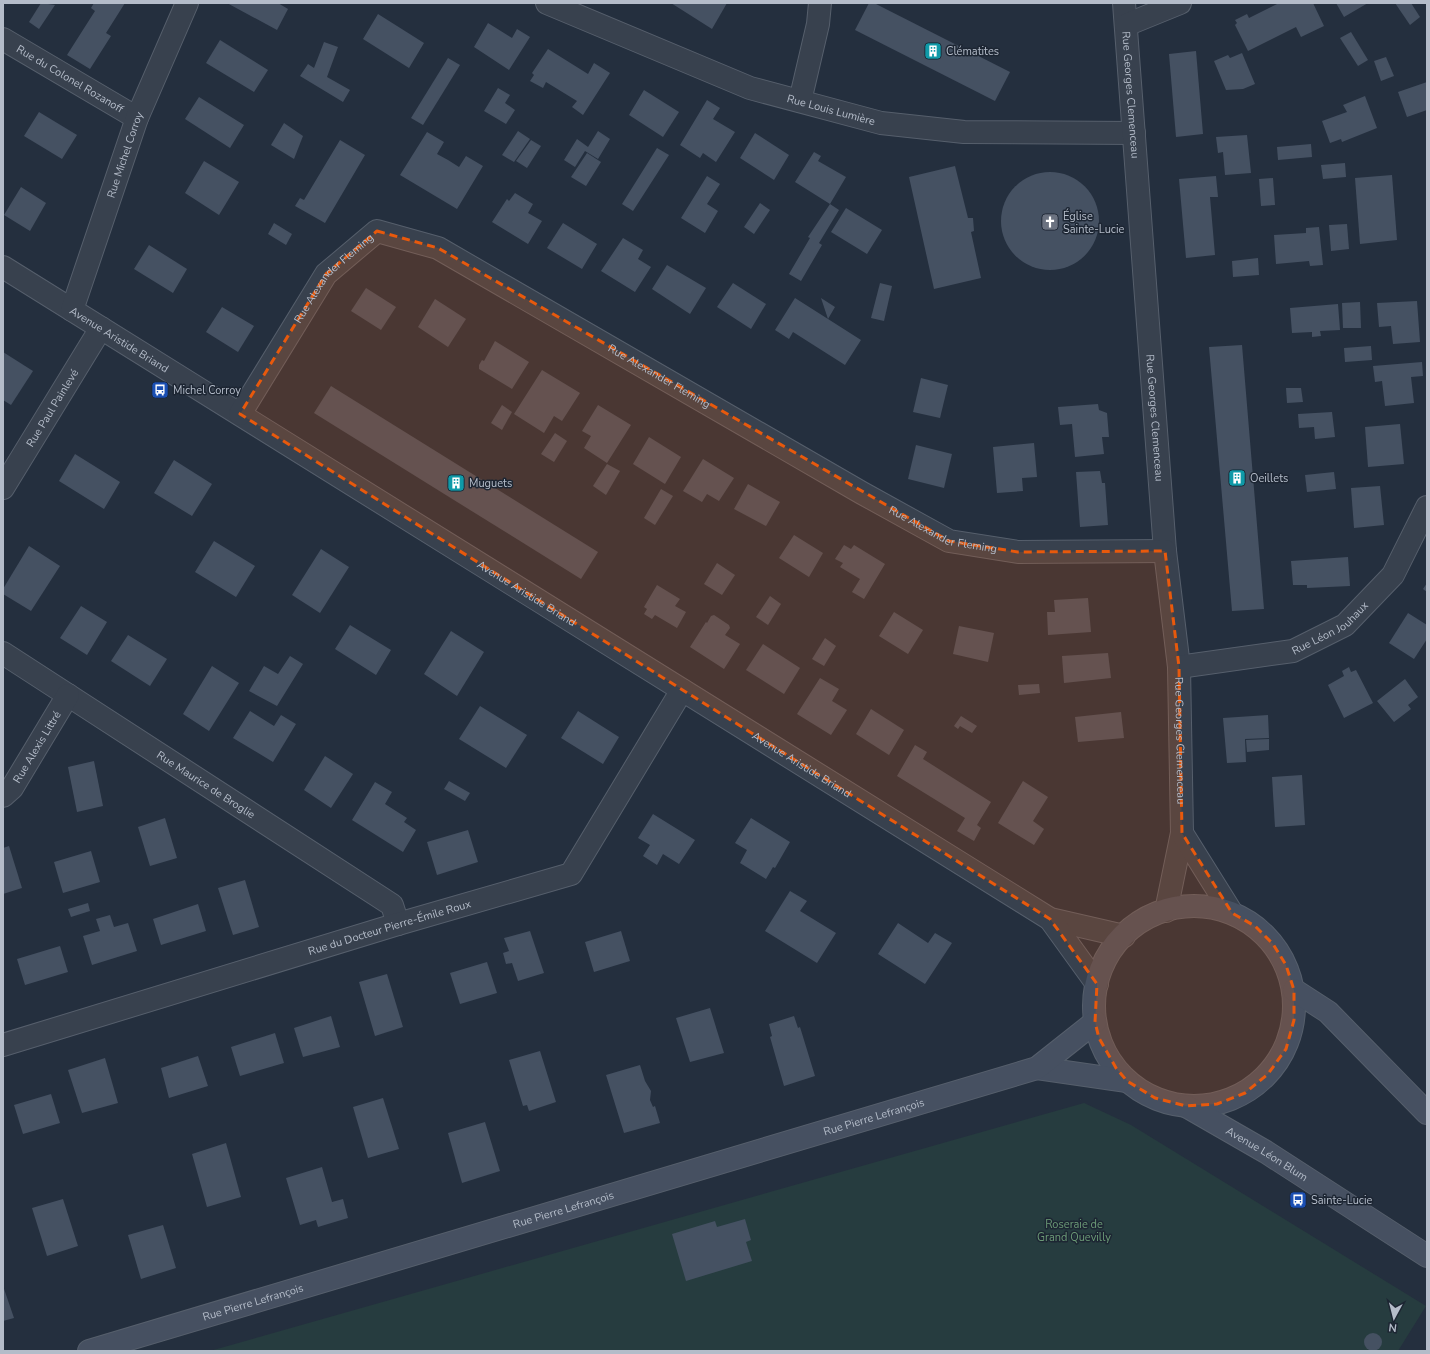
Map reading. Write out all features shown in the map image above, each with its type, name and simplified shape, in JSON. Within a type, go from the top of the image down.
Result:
[{"type":"street","name":"Rue Michel Corroy","points":[[72,310],[137,118],[187,3]]},
{"type":"street","name":"Rue Louis Lumière","points":[[547,3],[750,88],[881,123],[964,132],[1134,132]]},
{"type":"street","points":[[800,101],[818,24],[820,3]]},
{"type":"street","name":"Rue Georges Clemenceau","points":[[1124,3],[1165,551],[1179,667],[1182,833],[1166,911]]},
{"type":"street","points":[[1126,25],[1180,3]]},
{"type":"street","name":"Rue du Colonel Rozanoff","points":[[3,39],[137,118]]},
{"type":"street","name":"Rue Alexander Fleming","points":[[240,414],[326,274],[378,231],[438,248],[862,493],[949,541],[1018,552],[1165,551]]},
{"type":"street","name":"Avenue Aristide Briand","points":[[3,267],[1050,920],[1124,936]]},
{"type":"street","name":"Rue Paul Painlevé","points":[[3,488],[101,328]]},
{"type":"street","name":"Rue Léon Jouhaux","points":[[1179,667],[1293,651],[1345,625],[1394,575],[1427,507]]},
{"type":"street","name":"Rue Maurice de Broglie","points":[[3,653],[392,905],[398,924]]},
{"type":"street","name":"Rue du Docteur Pierre-Émile Roux","points":[[3,1045],[398,924],[571,874],[682,690]]},
{"type":"street","name":"Rue Alexis Littré","points":[[3,796],[12,788],[68,695]]},
{"type":"street","points":[[1182,833],[1232,913]]},
{"type":"street","points":[[1179,907],[1207,907],[1232,913],[1255,926],[1273,944],[1286,965],[1294,990],[1294,1020],[1286,1049],[1268,1074],[1245,1093],[1217,1104],[1186,1106],[1155,1098],[1127,1081],[1106,1054],[1099,1038],[1095,1022],[1094,997],[1099,974],[1110,952],[1129,930],[1152,915],[1179,907]]},
{"type":"street","name":"Avenue Aristide Briand","points":[[1050,920],[1097,984]]},
{"type":"street","points":[[1294,990],[1328,1012],[1422,1104]]},
{"type":"street","name":"Rue Pierre Lefrançois","points":[[89,1351],[1037,1068],[1095,1022]]},
{"type":"street","name":"Rue Pierre Lefrançois","points":[[1037,1068],[1127,1081]]},
{"type":"street","name":"Avenue Léon Blum","points":[[1186,1106],[1266,1152],[1427,1256]]},
{"type":"highlighted area","points":[[377,231],[438,248],[949,541],[1018,552],[1165,551],[1179,667],[1182,833],[1232,913],[1255,926],[1273,944],[1286,965],[1294,990],[1294,1020],[1286,1049],[1268,1074],[1245,1093],[1217,1104],[1186,1106],[1155,1098],[1127,1081],[1116,1068],[1099,1038],[1095,1022],[1097,984],[1050,919],[240,414],[326,274]]},
{"type":"green space","name":"Roseraie de Grand Quevilly","points":[[1084,1103],[1131,1125],[1426,1306],[1398,1351],[210,1351]]},
{"type":"building","points":[[41,3],[55,5],[39,29],[29,22]]},
{"type":"building","points":[[94,3],[125,3],[106,33],[111,36],[90,69],[67,55],[95,11],[91,8]]},
{"type":"building","points":[[227,3],[278,3],[288,9],[277,30]]},
{"type":"building","points":[[671,3],[727,3],[712,29]]},
{"type":"building","name":"Clématites","points":[[869,3],[874,3],[1010,72],[995,101],[855,30]]},
{"type":"building","points":[[1279,3],[1313,3],[1324,26],[1301,37],[1296,27],[1248,51],[1235,25],[1237,23],[1235,20],[1247,14],[1249,18]]},
{"type":"building","points":[[1336,3],[1368,3],[1344,17]]},
{"type":"building","points":[[1395,3],[1411,3],[1420,17],[1410,25]]},
{"type":"building","points":[[378,14],[424,43],[409,68],[363,39]]},
{"type":"building","points":[[488,23],[512,38],[517,29],[530,37],[509,70],[474,47]]},
{"type":"building","points":[[1351,32],[1368,60],[1358,66],[1340,38]]},
{"type":"building","points":[[220,40],[268,70],[254,92],[206,63]]},
{"type":"building","points":[[324,42],[338,47],[327,77],[350,90],[343,102],[300,76],[308,64],[314,68]]},
{"type":"building","points":[[548,49],[588,74],[594,63],[610,73],[583,115],[572,107],[577,101],[546,82],[543,88],[530,81],[534,75],[532,73]]},
{"type":"building","points":[[1196,51],[1203,134],[1176,137],[1169,54]]},
{"type":"building","points":[[1242,53],[1255,84],[1243,89],[1226,90],[1214,61],[1228,55],[1230,58]]},
{"type":"building","points":[[1386,57],[1394,76],[1381,81],[1374,61]]},
{"type":"building","points":[[448,58],[460,65],[423,125],[411,118]]},
{"type":"building","points":[[1427,82],[1427,110],[1407,117],[1398,92]]},
{"type":"building","points":[[498,88],[510,95],[505,103],[515,110],[506,124],[484,111]]},
{"type":"building","points":[[644,90],[679,112],[663,137],[629,115]]},
{"type":"building","points":[[1365,96],[1377,128],[1342,142],[1341,139],[1330,143],[1322,121],[1347,112],[1343,105]]},
{"type":"building","points":[[199,97],[244,125],[230,148],[185,119]]},
{"type":"building","points":[[707,100],[720,108],[713,119],[735,132],[716,162],[703,153],[700,158],[680,145]]},
{"type":"building","points":[[39,112],[77,135],[62,159],[24,136]]},
{"type":"building","points":[[284,123],[303,136],[294,159],[271,145]]},
{"type":"building","points":[[518,131],[530,139],[514,162],[502,155]]},
{"type":"building","points":[[598,131],[610,139],[598,159],[585,151],[575,167],[564,160],[577,139],[588,147]]},
{"type":"building","points":[[427,132],[444,142],[437,154],[459,167],[466,156],[483,166],[457,209],[400,175]]},
{"type":"building","points":[[755,133],[789,155],[774,180],[740,158]]},
{"type":"building","points":[[1247,135],[1251,173],[1225,175],[1223,152],[1218,153],[1216,137]]},
{"type":"building","points":[[340,140],[365,155],[325,223],[295,206],[300,198],[304,200]]},
{"type":"building","points":[[531,140],[541,146],[527,168],[516,161]]},
{"type":"building","points":[[1311,144],[1312,157],[1278,160],[1277,147]]},
{"type":"building","points":[[657,148],[669,155],[633,211],[622,204]]},
{"type":"building","points":[[814,152],[821,156],[818,161],[846,177],[830,204],[795,182]]},
{"type":"building","points":[[587,153],[601,162],[586,186],[571,177]]},
{"type":"building","points":[[204,161],[239,182],[219,215],[185,193]]},
{"type":"building","points":[[1345,163],[1346,177],[1323,179],[1321,165]]},
{"type":"building","points":[[955,166],[968,218],[973,218],[974,231],[971,232],[981,278],[934,289],[909,177]]},
{"type":"building","name":"Église Sainte-Lucie","points":[[1050,172],[1069,176],[1085,186],[1095,202],[1099,221],[1095,240],[1085,256],[1069,266],[1050,270],[1031,266],[1015,256],[1005,240],[1001,221],[1005,202],[1015,186],[1031,176]]},
{"type":"building","points":[[1392,175],[1397,240],[1360,244],[1355,178]]},
{"type":"building","points":[[707,176],[720,184],[707,204],[718,211],[705,233],[681,218]]},
{"type":"building","points":[[1216,176],[1218,197],[1210,197],[1215,255],[1186,258],[1179,179]]},
{"type":"building","points":[[1273,178],[1275,205],[1261,206],[1259,179]]},
{"type":"building","points":[[21,187],[46,203],[30,231],[4,215]]},
{"type":"building","points":[[515,193],[533,204],[528,213],[542,221],[528,244],[492,222],[507,199],[509,201]]},
{"type":"building","points":[[760,203],[770,210],[754,234],[744,227]]},
{"type":"building","points":[[830,204],[839,210],[819,243],[822,245],[801,281],[789,274],[810,238],[808,237]]},
{"type":"building","points":[[846,208],[882,230],[867,254],[831,232]]},
{"type":"building","points":[[274,223],[292,234],[286,245],[268,234]]},
{"type":"building","points":[[563,223],[597,244],[582,269],[547,248]]},
{"type":"building","points":[[1347,224],[1349,249],[1331,251],[1329,225]]},
{"type":"building","points":[[1319,227],[1323,265],[1310,266],[1309,261],[1276,264],[1274,235],[1306,233],[1306,228]]},
{"type":"building","points":[[623,238],[643,250],[638,259],[651,267],[635,292],[601,271]]},
{"type":"building","points":[[149,245],[187,269],[173,293],[134,269]]},
{"type":"building","points":[[1258,258],[1259,275],[1233,277],[1232,261]]},
{"type":"building","points":[[667,265],[706,288],[690,314],[652,289]]},
{"type":"building","points":[[733,283],[766,304],[751,329],[717,307]]},
{"type":"building","points":[[880,283],[892,286],[884,321],[871,318]]},
{"type":"building","points":[[366,288],[396,307],[381,330],[351,311]]},
{"type":"building","points":[[795,298],[861,340],[845,365],[793,332],[789,339],[775,330]]},
{"type":"building","points":[[821,298],[835,307],[828,319]]},
{"type":"building","points":[[435,299],[466,319],[448,347],[418,327]]},
{"type":"building","points":[[1417,301],[1420,342],[1393,344],[1391,326],[1379,327],[1377,303]]},
{"type":"building","points":[[1360,302],[1361,328],[1343,328],[1342,303]]},
{"type":"building","points":[[1338,304],[1340,330],[1320,331],[1321,336],[1312,337],[1312,332],[1292,333],[1290,308]]},
{"type":"building","points":[[222,307],[254,326],[238,352],[206,332]]},
{"type":"building","points":[[495,341],[529,362],[512,389],[479,369],[479,365],[482,360],[484,361]]},
{"type":"building","name":"Oeillets","points":[[1242,345],[1264,609],[1232,611],[1209,347]]},
{"type":"building","points":[[1371,346],[1372,360],[1345,362],[1344,348]]},
{"type":"building","points":[[3,352],[33,371],[11,405],[3,400]]},
{"type":"building","points":[[1422,362],[1423,376],[1411,377],[1414,403],[1385,406],[1382,381],[1375,382],[1373,366]]},
{"type":"building","points":[[542,370],[580,393],[562,421],[554,416],[544,433],[514,414]]},
{"type":"building","points":[[921,378],[948,385],[940,418],[913,412]]},
{"type":"building","name":"Muguets","points":[[331,386],[598,552],[581,579],[314,413]]},
{"type":"building","points":[[1286,388],[1301,388],[1303,402],[1287,403]]},
{"type":"building","points":[[1098,404],[1099,410],[1107,413],[1109,437],[1102,437],[1104,454],[1075,457],[1072,424],[1060,425],[1058,407]]},
{"type":"building","points":[[502,405],[512,412],[502,430],[491,423]]},
{"type":"building","points":[[598,405],[631,425],[607,463],[584,448],[591,436],[582,431]]},
{"type":"building","points":[[1332,412],[1335,437],[1315,439],[1314,427],[1299,428],[1298,414]]},
{"type":"building","points":[[1400,424],[1404,464],[1368,467],[1365,427]]},
{"type":"building","points":[[555,433],[567,441],[554,462],[541,454]]},
{"type":"building","points":[[649,437],[681,457],[665,484],[633,464]]},
{"type":"building","points":[[1034,443],[1037,477],[1022,478],[1023,491],[997,493],[993,447]]},
{"type":"building","points":[[916,445],[952,454],[944,488],[908,479]]},
{"type":"building","points":[[75,454],[120,482],[104,509],[59,481]]},
{"type":"building","points":[[703,459],[734,478],[719,501],[707,494],[702,502],[683,491]]},
{"type":"building","points":[[174,460],[212,484],[192,516],[154,493]]},
{"type":"building","points":[[607,464],[620,471],[606,495],[593,486]]},
{"type":"building","points":[[1100,471],[1102,483],[1105,483],[1108,525],[1080,527],[1076,472]]},
{"type":"building","points":[[1334,472],[1336,489],[1307,492],[1305,475]]},
{"type":"building","points":[[748,484],[780,502],[766,526],[734,509]]},
{"type":"building","points":[[1380,486],[1384,525],[1354,528],[1351,488]]},
{"type":"building","points":[[661,489],[673,496],[655,525],[644,518]]},
{"type":"building","points":[[794,535],[823,553],[809,577],[779,558]]},
{"type":"building","points":[[214,541],[255,566],[236,597],[195,572]]},
{"type":"building","points":[[844,545],[851,549],[854,545],[885,564],[864,599],[852,592],[860,579],[840,567],[843,563],[835,559]]},
{"type":"building","points":[[29,546],[60,566],[31,611],[3,594],[3,589]]},
{"type":"building","points":[[321,549],[349,567],[320,613],[292,595]]},
{"type":"building","points":[[1348,557],[1350,586],[1307,588],[1307,585],[1293,585],[1291,561]]},
{"type":"building","points":[[717,563],[735,575],[722,595],[704,584]]},
{"type":"building","points":[[1427,583],[1427,592],[1423,589]]},
{"type":"building","points":[[657,585],[680,599],[675,606],[686,612],[677,628],[655,615],[652,619],[644,614],[647,609],[644,607]]},
{"type":"building","points":[[770,596],[781,604],[768,625],[756,617]]},
{"type":"building","points":[[1088,598],[1091,632],[1048,635],[1047,612],[1055,612],[1054,600]]},
{"type":"building","points":[[81,606],[107,622],[87,655],[60,638]]},
{"type":"building","points":[[894,612],[923,630],[908,654],[879,636]]},
{"type":"building","points":[[1408,613],[1427,625],[1427,639],[1414,659],[1389,643]]},
{"type":"building","points":[[714,615],[729,625],[730,628],[725,635],[740,644],[724,669],[690,647],[706,622],[707,623],[711,616]]},
{"type":"building","points":[[350,625],[391,650],[376,675],[335,649]]},
{"type":"building","points":[[959,626],[994,633],[988,662],[953,654]]},
{"type":"building","points":[[451,631],[484,652],[457,696],[424,674]]},
{"type":"building","points":[[128,635],[167,659],[150,686],[111,661]]},
{"type":"building","points":[[825,638],[836,646],[824,666],[812,659]]},
{"type":"building","points":[[763,644],[800,668],[784,694],[746,670]]},
{"type":"building","points":[[1108,653],[1111,678],[1064,683],[1062,656]]},
{"type":"building","points":[[290,656],[303,664],[277,706],[249,691],[264,666],[278,674]]},
{"type":"building","points":[[212,666],[239,683],[209,731],[183,714]]},
{"type":"building","points":[[1349,667],[1351,672],[1356,670],[1373,703],[1344,718],[1328,685],[1344,676],[1342,671]]},
{"type":"building","points":[[820,678],[839,689],[832,701],[847,710],[831,735],[797,714]]},
{"type":"building","points":[[1405,679],[1418,697],[1408,705],[1411,709],[1394,722],[1377,701]]},
{"type":"building","points":[[1039,684],[1040,693],[1019,695],[1018,685]]},
{"type":"building","points":[[480,706],[527,735],[506,768],[459,739]]},
{"type":"building","points":[[871,709],[904,730],[889,755],[856,734]]},
{"type":"building","points":[[250,711],[274,726],[281,715],[296,724],[273,762],[233,738]]},
{"type":"building","points":[[578,711],[619,737],[603,764],[561,738]]},
{"type":"building","points":[[1121,712],[1124,738],[1078,742],[1075,717]]},
{"type":"building","points":[[1268,715],[1269,738],[1245,739],[1246,762],[1227,763],[1223,718]]},
{"type":"building","points":[[961,716],[977,726],[972,733],[960,726],[958,729],[954,726]]},
{"type":"building","points":[[1269,739],[1269,750],[1247,752],[1246,740]]},
{"type":"building","points":[[915,745],[927,752],[923,759],[991,802],[977,825],[981,828],[974,841],[957,831],[965,818],[897,776]]},
{"type":"building","points":[[325,756],[353,774],[331,808],[304,790]]},
{"type":"building","points":[[94,761],[103,806],[77,812],[68,767]]},
{"type":"building","points":[[1302,775],[1305,825],[1275,827],[1272,777]]},
{"type":"building","points":[[449,781],[470,793],[465,801],[444,789]]},
{"type":"building","points":[[1023,781],[1048,797],[1033,821],[1044,829],[1034,845],[998,823]]},
{"type":"building","points":[[375,782],[392,792],[385,804],[407,818],[404,822],[416,830],[403,852],[352,820]]},
{"type":"building","points":[[653,814],[695,840],[679,864],[663,854],[657,865],[643,856],[650,845],[638,838]]},
{"type":"building","points":[[165,818],[177,858],[150,866],[138,827]]},
{"type":"building","points":[[751,818],[790,842],[775,868],[773,867],[766,879],[740,863],[747,850],[735,843]]},
{"type":"building","points":[[468,830],[478,862],[437,875],[427,842]]},
{"type":"building","points":[[9,846],[22,888],[3,894],[3,848]]},
{"type":"building","points":[[91,851],[100,882],[63,893],[54,862]]},
{"type":"building","points":[[245,880],[259,927],[233,935],[218,888]]},
{"type":"building","points":[[790,891],[807,901],[800,911],[836,933],[817,963],[765,931]]},
{"type":"building","points":[[88,903],[90,911],[71,917],[68,909]]},
{"type":"building","points":[[198,904],[206,931],[161,945],[153,919]]},
{"type":"building","points":[[110,915],[114,927],[128,923],[137,951],[92,965],[83,936],[100,931],[96,919]]},
{"type":"building","points":[[898,923],[928,943],[935,933],[952,943],[925,984],[878,954]]},
{"type":"building","points":[[530,931],[544,973],[518,981],[512,963],[506,964],[503,953],[509,951],[504,938]]},
{"type":"building","points":[[621,931],[630,961],[594,972],[585,942]]},
{"type":"building","points":[[60,946],[68,972],[25,985],[17,959]]},
{"type":"building","points":[[487,962],[497,993],[460,1004],[450,973]]},
{"type":"building","points":[[387,974],[403,1027],[375,1036],[359,982]]},
{"type":"building","points":[[710,1008],[724,1053],[690,1062],[676,1018]]},
{"type":"building","points":[[331,1016],[340,1047],[303,1057],[294,1028]]},
{"type":"building","points":[[794,1016],[798,1028],[800,1027],[815,1076],[784,1086],[770,1037],[772,1036],[769,1024]]},
{"type":"building","points":[[275,1033],[284,1063],[240,1076],[231,1047]]},
{"type":"building","points":[[540,1051],[556,1102],[529,1111],[527,1105],[523,1106],[509,1060]]},
{"type":"building","points":[[198,1056],[208,1086],[169,1098],[161,1068]]},
{"type":"building","points":[[105,1058],[118,1103],[82,1113],[68,1070]]},
{"type":"building","points":[[640,1065],[645,1081],[651,1091],[650,1100],[653,1107],[655,1106],[660,1123],[624,1133],[606,1075]]},
{"type":"building","points":[[51,1094],[60,1123],[23,1134],[14,1105]]},
{"type":"building","points":[[383,1098],[399,1149],[368,1158],[353,1107]]},
{"type":"building","points":[[485,1122],[500,1171],[462,1183],[448,1133]]},
{"type":"building","points":[[226,1143],[241,1197],[207,1207],[192,1154]]},
{"type":"building","points":[[322,1167],[332,1202],[343,1199],[348,1218],[318,1227],[316,1220],[300,1225],[286,1178]]},
{"type":"building","points":[[63,1199],[78,1246],[47,1256],[32,1208]]},
{"type":"building","points":[[745,1219],[751,1240],[746,1242],[752,1261],[686,1281],[672,1234],[715,1221],[717,1227]]},
{"type":"building","points":[[163,1225],[176,1268],[141,1279],[128,1235]]},
{"type":"building","points":[[3,1286],[14,1318],[3,1321]]},
{"type":"building","points":[[1369,1333],[1377,1333],[1382,1338],[1380,1349],[1377,1351],[1369,1351],[1364,1346],[1364,1338]]},
{"type":"place","name":"Clématites","points":[[933,51]]},
{"type":"place","name":"Église Sainte-Lucie","points":[[1050,222]]},
{"type":"place","name":"Michel Corroy","points":[[160,390]]},
{"type":"place","name":"Oeillets","points":[[1237,478]]},
{"type":"place","name":"Muguets","points":[[456,483]]},
{"type":"place","name":"Sainte-Lucie","points":[[1298,1200]]}]
